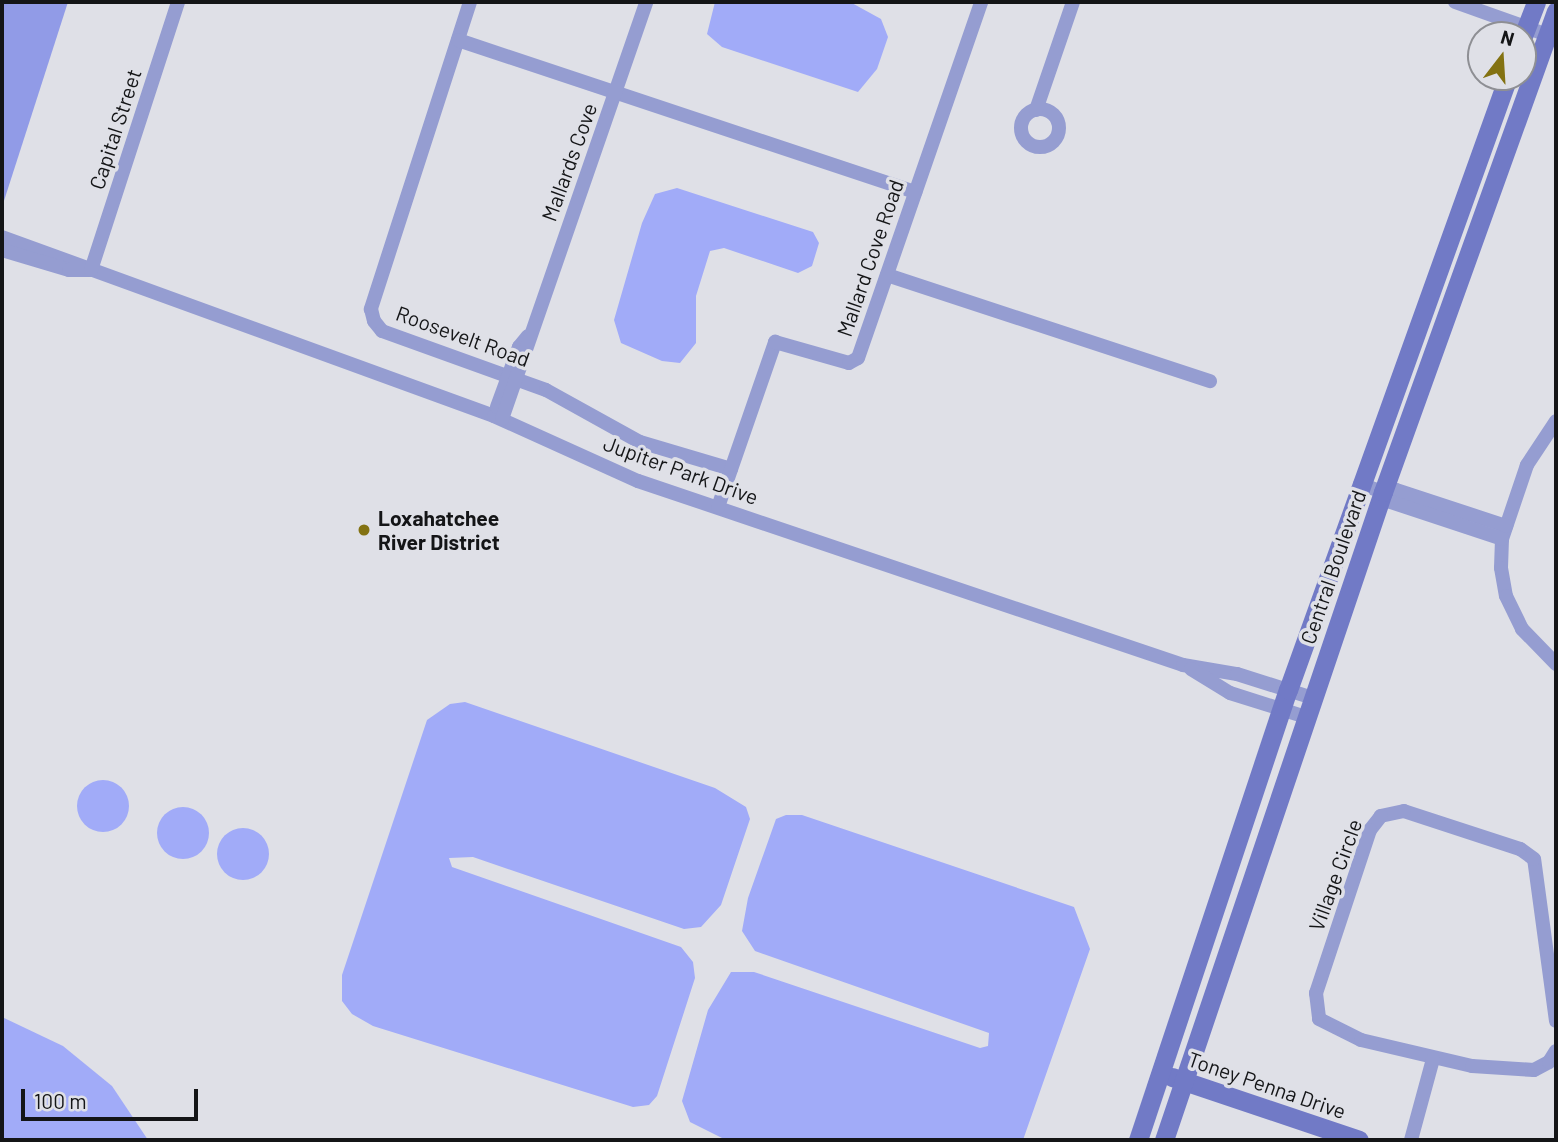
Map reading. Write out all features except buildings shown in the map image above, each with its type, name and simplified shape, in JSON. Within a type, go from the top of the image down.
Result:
[{"type":"street","name":"Capital Street","points":[[91,270],[178,2]]},
{"type":"street","name":"Roosevelt Road","points":[[470,2],[371,309],[382,331],[513,376],[640,442],[732,469]]},
{"type":"street","name":"Mallards Cove","points":[[498,418],[646,2]]},
{"type":"street","name":"Mallard Cove Road","points":[[718,507],[775,342],[849,363],[858,358],[981,2]]},
{"type":"street","points":[[1036,110],[1073,2]]},
{"type":"street","points":[[1455,2],[1501,21]]},
{"type":"street","points":[[1529,21],[1536,2]]},
{"type":"street","name":"Central Boulevard","points":[[1164,1140],[1383,492],[1554,35],[1556,11]]},
{"type":"street","points":[[458,40],[915,192]]},
{"type":"street","name":"Central Boulevard","points":[[1138,1140],[1360,484],[1503,91]]},
{"type":"street","name":"Jupiter Park Drive","points":[[2,237],[73,259],[91,270],[498,418],[638,481],[1183,665],[1237,674],[1285,700],[1306,717]]},
{"type":"street","name":"Jupiter Park Drive","points":[[2,250],[69,270],[91,270]]},
{"type":"street","points":[[887,275],[1210,381]]},
{"type":"street","points":[[1556,421],[1534,449],[1504,533],[1503,578],[1513,613],[1533,644],[1556,664]]},
{"type":"street","points":[[1360,484],[1383,492],[1391,502],[1504,533]]},
{"type":"street","name":"Jupiter Park Drive","points":[[1285,700],[1312,698]]},
{"type":"street","name":"Village Circle","points":[[1556,1021],[1534,859],[1520,849],[1405,811],[1389,812],[1370,830],[1316,993],[1315,1011],[1333,1030],[1433,1059],[1534,1070],[1549,1062],[1556,1051]]},
{"type":"street","points":[[1411,1140],[1433,1059]]},
{"type":"street","name":"Toney Penna Drive","points":[[1161,1073],[1359,1140]]},
{"type":"shaded area","points":[[2,2],[68,2],[2,207]]},
{"type":"shaded area","points":[[715,2],[850,2],[881,19],[888,37],[877,69],[858,92],[722,47],[707,34]]},
{"type":"shaded area","points":[[677,188],[813,232],[819,243],[812,266],[798,273],[724,248],[710,251],[696,296],[696,343],[680,363],[662,361],[621,343],[614,320],[642,223],[655,194]]},
{"type":"shaded area","points":[[465,702],[715,788],[746,807],[750,819],[721,905],[701,927],[684,929],[473,857],[449,858],[452,867],[681,947],[693,962],[695,978],[657,1096],[649,1105],[633,1107],[373,1026],[352,1014],[342,1001],[342,975],[427,720],[450,704]]},
{"type":"shaded area","points":[[103,780],[122,787],[129,806],[122,825],[103,832],[84,825],[77,806],[84,787]]},
{"type":"shaded area","points":[[183,807],[202,814],[209,833],[202,852],[183,859],[164,852],[157,833],[164,814]]},
{"type":"shaded area","points":[[786,815],[802,815],[1074,907],[1090,949],[1023,1140],[726,1140],[690,1122],[682,1101],[708,1010],[731,972],[754,972],[980,1048],[988,1046],[989,1033],[755,951],[742,931],[748,898],[776,819]]},
{"type":"shaded area","points":[[243,828],[262,835],[269,854],[262,873],[243,880],[224,873],[217,854],[224,835]]},
{"type":"shaded area","points":[[2,1017],[63,1046],[112,1086],[148,1140],[2,1140]]},
{"type":"place","name":"Loxahatchee River District","points":[[364,530]]}]
